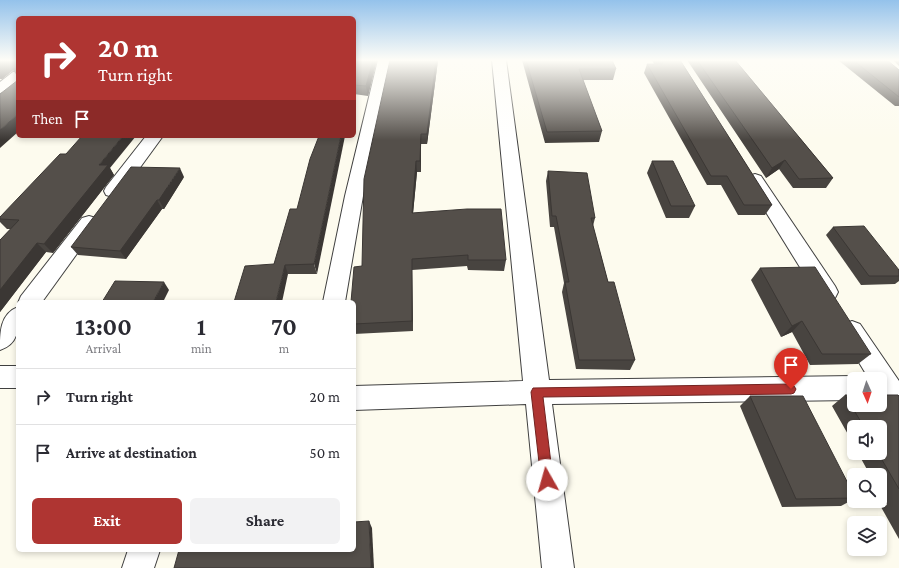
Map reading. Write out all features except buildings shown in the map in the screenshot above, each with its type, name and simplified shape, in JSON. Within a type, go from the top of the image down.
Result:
[{"type":"street","points":[[334,300],[354,196],[379,87]]},
{"type":"street","points":[[503,87],[507,112],[512,180],[558,568]]},
{"type":"street","points":[[31,300],[153,138]]},
{"type":"street","points":[[746,167],[892,392]]},
{"type":"street","points":[[0,340],[16,319]]},
{"type":"street","points":[[0,377],[16,378]]},
{"type":"street","points":[[356,398],[537,392],[847,388]]},
{"type":"street","points":[[138,568],[143,552]]},
{"type":"route","points":[[547,480],[537,392],[791,389]]}]
